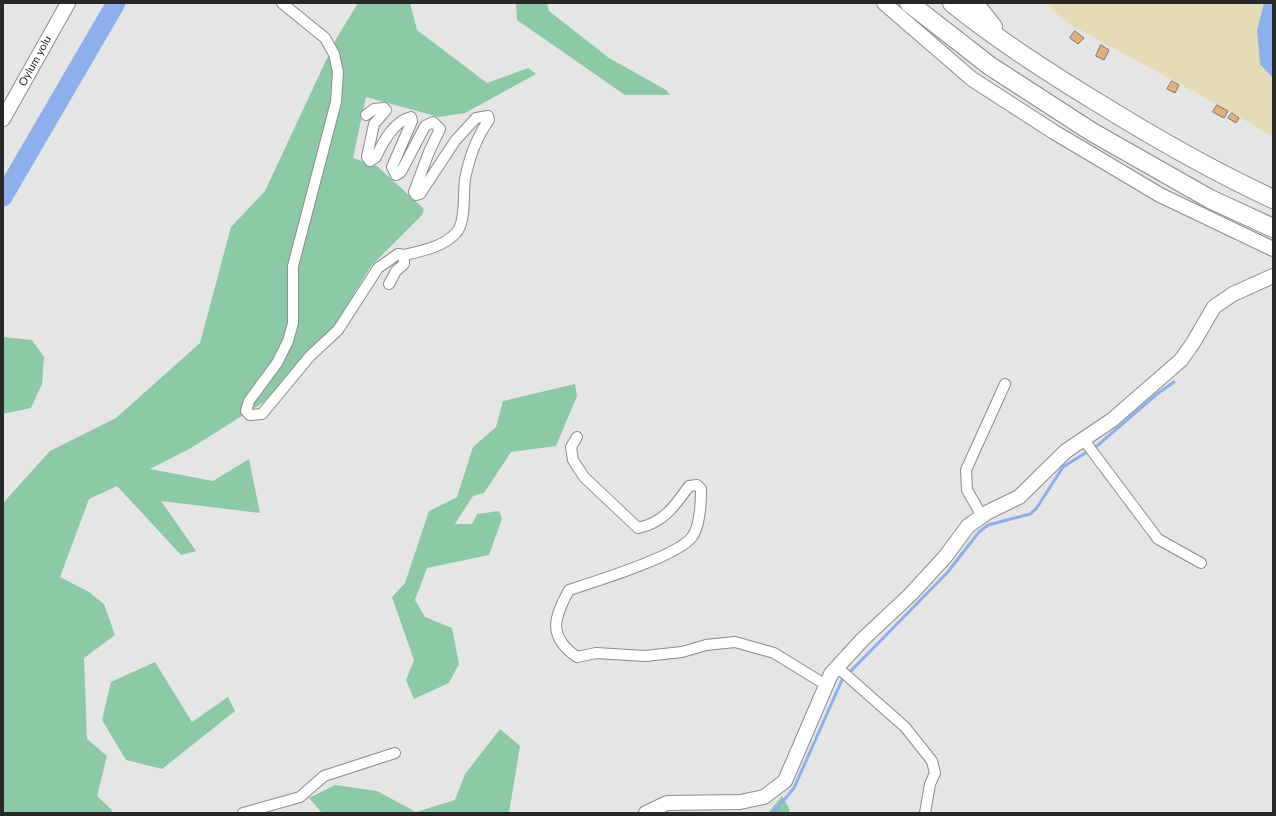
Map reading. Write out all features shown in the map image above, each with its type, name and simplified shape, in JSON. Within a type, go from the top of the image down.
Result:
[{"type":"highway","points":[[909,3],[990,66],[1092,132],[1210,199],[1273,228]]},
{"type":"highway","points":[[952,3],[1005,44],[1053,76],[1191,159],[1273,199]]},
{"type":"highway","points":[[974,3],[1005,44]]},
{"type":"street","name":"Oylum yolu","points":[[3,119],[68,3]]},
{"type":"street","points":[[282,3],[325,38],[334,54],[338,72],[336,102],[293,266],[292,323],[288,340],[277,363],[249,401],[246,411],[250,415],[262,414],[310,356],[338,330],[378,268],[398,254],[404,255],[431,250],[457,232],[462,217],[465,179],[480,133],[490,120],[488,116],[476,118],[455,140],[420,194],[416,195],[414,192],[429,152],[440,129],[434,122],[425,126],[401,172],[396,175],[392,167],[412,121],[412,117],[402,122],[384,138],[376,157],[370,160],[367,157],[374,124],[386,110],[384,108],[374,109],[366,115]]},
{"type":"street","points":[[884,3],[972,79],[1012,103],[1054,132],[1160,195],[1273,249]]},
{"type":"street","points":[[389,284],[396,271],[404,264],[404,255]]},
{"type":"street","points":[[646,813],[667,803],[740,802],[764,797],[785,781],[831,674],[862,640],[910,595],[945,557],[968,526],[982,516],[1019,497],[1066,451],[1112,420],[1181,360],[1194,343],[1214,307],[1233,294],[1273,276]]},
{"type":"street","points":[[982,516],[967,490],[966,470],[1005,384]]},
{"type":"street","points":[[577,437],[571,447],[573,460],[584,477],[638,528],[651,526],[674,508],[688,486],[697,485],[701,489],[701,508],[693,536],[683,544],[660,557],[569,590],[558,612],[557,625],[557,636],[567,650],[577,657],[596,653],[645,656],[682,652],[706,645],[735,642],[774,653],[826,685]]},
{"type":"street","points":[[1083,439],[1158,539],[1201,563]]},
{"type":"street","points":[[837,667],[905,727],[932,761],[935,773],[930,784],[925,813]]},
{"type":"street","points":[[243,813],[300,797],[324,776],[395,753]]},
{"type":"green space","points":[[358,3],[410,3],[417,30],[487,83],[528,68],[536,74],[465,113],[439,117],[366,97],[353,158],[377,166],[424,209],[422,215],[371,266],[336,323],[264,402],[191,448],[150,469],[213,481],[249,459],[260,513],[161,501],[196,551],[181,555],[117,486],[89,499],[60,577],[89,592],[104,604],[115,635],[84,658],[87,739],[107,756],[97,796],[112,810],[111,813],[3,813],[3,503],[50,451],[116,418],[200,343],[231,227],[265,191],[336,39]]},
{"type":"green space","points":[[516,3],[547,3],[549,11],[609,58],[666,90],[670,95],[625,95],[517,20]]},
{"type":"green space","points":[[3,337],[32,340],[44,357],[42,384],[31,408],[3,414]]},
{"type":"green space","points":[[575,384],[577,396],[556,446],[511,452],[484,493],[473,496],[455,524],[472,524],[477,514],[499,511],[502,519],[489,555],[427,568],[415,600],[425,617],[452,628],[459,664],[449,683],[414,699],[406,680],[414,660],[392,597],[405,583],[429,511],[457,497],[473,447],[496,427],[503,401]]},
{"type":"green space","points":[[155,662],[192,722],[228,697],[235,711],[162,769],[126,760],[102,720],[111,682]]},
{"type":"green space","points":[[500,729],[520,746],[509,813],[322,813],[309,798],[335,785],[377,791],[416,812],[455,800],[465,774]]},
{"type":"green space","points":[[782,796],[790,810],[788,813],[768,813]]},
{"type":"sand","points":[[1046,3],[1264,3],[1257,30],[1260,64],[1273,78],[1273,137],[1226,109],[1067,23]]},
{"type":"water","points":[[1264,3],[1273,3],[1273,78],[1260,64],[1257,30]]},
{"type":"building","points":[[1075,31],[1084,38],[1078,44],[1070,38]]},
{"type":"building","points":[[1101,45],[1109,50],[1104,60],[1096,56]]},
{"type":"building","points":[[1172,81],[1179,85],[1175,93],[1167,89]]},
{"type":"building","points":[[1217,105],[1228,111],[1224,118],[1213,112]]},
{"type":"building","points":[[1232,113],[1239,118],[1236,123],[1228,118]]},
{"type":"waterway","points":[[3,197],[116,3]]},
{"type":"waterway","points":[[773,813],[794,788],[842,680],[947,573],[979,532],[988,525],[1030,514],[1036,509],[1063,467],[1098,445],[1157,394],[1174,382]]}]
